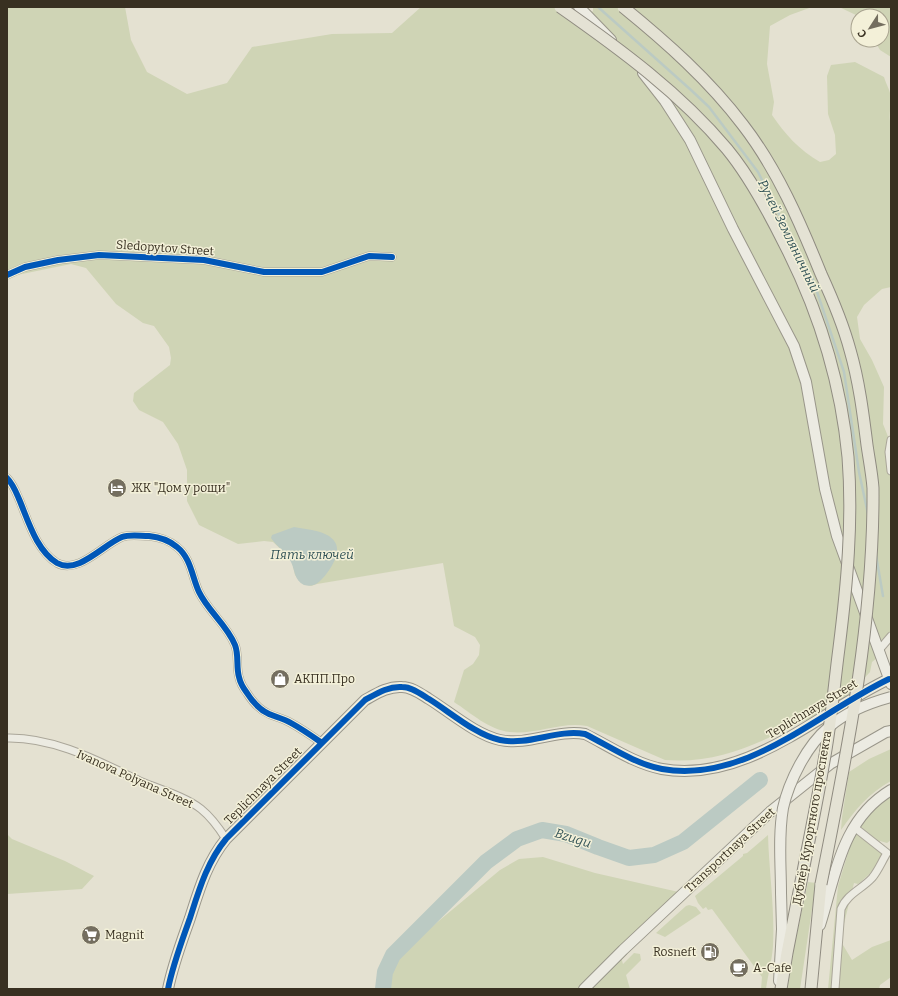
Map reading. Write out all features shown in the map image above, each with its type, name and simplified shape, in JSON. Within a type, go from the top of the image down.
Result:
[{"type":"main road","name":"Дублёр Курортного проспекта","points":[[560,7],[628,56],[654,78],[706,126],[745,173],[761,200],[798,271],[810,300],[828,353],[839,400],[848,455],[850,501],[847,580],[824,759],[802,881],[780,989]]},
{"type":"main road","points":[[579,7],[648,78],[690,140],[733,229],[794,346],[806,382],[825,489],[837,536],[890,682]]},
{"type":"main road","name":"Дублёр Курортного проспекта","points":[[623,7],[653,32],[710,86],[743,125],[764,155],[785,194],[827,286],[850,348],[861,397],[873,486],[870,588],[848,746],[822,884],[811,989]]},
{"type":"main road","name":"Teplichnaya Street","points":[[168,989],[172,968],[206,872],[217,850],[226,839],[365,700],[386,689],[403,687],[412,689],[486,735],[500,740],[515,742],[530,741],[574,732],[584,734],[642,763],[661,769],[682,771],[697,770],[735,762],[760,752],[792,736],[868,689],[890,682]]},
{"type":"main road","points":[[780,989],[782,923],[780,852],[781,827],[783,808],[793,777],[816,741],[830,726],[863,706],[891,697]]},
{"type":"main road","name":"Transportnaya Street","points":[[584,989],[770,812],[837,760],[886,732],[891,731]]},
{"type":"main road","points":[[817,933],[842,850],[854,827],[869,806],[891,790]]},
{"type":"street","name":"Sledopytov Street","points":[[7,275],[25,267],[58,260],[99,255],[204,260],[264,272],[322,272],[369,256],[392,257]]},
{"type":"street","points":[[891,440],[889,452],[891,472]]},
{"type":"street","points":[[7,478],[16,493],[37,540],[43,549],[58,563],[67,566],[79,563],[117,540],[131,535],[152,536],[170,541],[186,557],[200,593],[232,637],[236,646],[239,678],[248,694],[267,714],[290,722],[322,743]]},
{"type":"street","points":[[879,650],[891,636]]},
{"type":"street","name":"Ivanova Polyana Street","points":[[7,738],[22,738],[44,742],[105,763],[143,782],[186,800],[206,813],[215,822],[226,839]]},
{"type":"street","points":[[835,989],[841,909],[843,904],[850,896],[872,878],[887,853],[854,827]]},
{"type":"green space","points":[[7,7],[125,7],[131,40],[147,72],[187,94],[227,83],[252,47],[332,34],[392,33],[421,7],[578,7],[587,16],[593,11],[593,7],[812,7],[790,15],[770,26],[767,64],[774,102],[772,115],[787,135],[805,152],[820,162],[829,160],[836,154],[835,135],[828,114],[827,76],[831,65],[855,62],[884,77],[891,96],[891,287],[882,289],[864,305],[857,317],[860,339],[872,360],[884,387],[883,424],[891,444],[891,641],[887,644],[882,654],[872,662],[870,672],[843,701],[811,722],[806,720],[755,744],[703,759],[665,760],[587,726],[558,726],[529,732],[502,731],[488,725],[454,702],[464,670],[473,664],[479,655],[480,645],[475,637],[454,626],[443,563],[311,586],[303,584],[300,581],[295,575],[292,562],[273,542],[264,541],[238,544],[199,525],[187,501],[187,470],[178,444],[163,422],[139,410],[133,401],[134,393],[170,365],[171,358],[169,347],[154,326],[143,323],[116,304],[86,268],[71,264],[17,275],[7,280]]},
{"type":"green space","points":[[839,7],[891,7],[891,57],[879,48],[890,48],[890,8],[850,8],[850,12]]},
{"type":"green space","points":[[891,749],[891,781],[883,785],[869,796],[841,830],[849,772],[869,759]]},
{"type":"green space","points":[[891,796],[891,840],[887,843],[880,841],[882,854],[879,862],[861,882],[858,884],[854,883],[840,940],[852,960],[872,947],[891,940],[891,977],[880,985],[879,989],[828,989],[838,886],[848,853],[854,836],[858,833],[868,813]]},
{"type":"green space","points":[[7,834],[12,839],[65,861],[94,876],[82,889],[7,894]]},
{"type":"green space","points":[[768,835],[773,918],[773,946],[766,989],[761,989],[762,977],[712,909],[708,910],[706,907],[703,909],[695,896],[743,856],[743,854],[747,853]]},
{"type":"green space","points":[[543,857],[595,873],[683,893],[620,954],[623,964],[634,953],[640,954],[641,960],[626,975],[630,989],[388,989],[387,964],[500,870],[519,859]]},
{"type":"green space","points":[[808,882],[816,883],[800,989],[785,989]]},
{"type":"green space","points":[[689,905],[696,907],[701,913],[665,937],[656,933],[686,906]]},
{"type":"water","name":"Пять ключей","points":[[294,527],[321,532],[332,538],[337,547],[336,558],[323,578],[316,584],[309,586],[304,585],[298,580],[289,558],[271,538],[272,535]]},
{"type":"waterway","name":"Ручей Земляничный","points":[[598,7],[709,107],[758,172],[812,277],[844,372],[859,472],[868,514]]},
{"type":"waterway","name":"Ручей Земляничный","points":[[876,555],[883,596]]},
{"type":"waterway","name":"Bzugu","points":[[383,989],[385,972],[393,955],[486,862],[517,839],[542,830],[566,834],[629,858],[654,855],[683,842],[760,780]]},
{"type":"cycle path","points":[[7,275],[25,267],[58,260],[99,255],[204,260],[264,272],[322,272],[369,256],[392,257]]},
{"type":"cycle path","points":[[7,478],[15,491],[38,543],[57,563],[65,566],[82,562],[122,537],[135,535],[156,537],[167,541],[182,551],[191,568],[199,592],[203,599],[232,638],[236,649],[240,679],[249,696],[262,710],[286,720],[322,743]]},
{"type":"cycle path","points":[[168,989],[175,962],[200,887],[219,848],[226,839],[365,700],[382,691],[397,687],[413,689],[473,728],[500,740],[521,741],[553,735],[574,733],[585,734],[632,759],[652,767],[693,771],[723,766],[752,756],[781,742],[889,679]]},
{"type":"place","name":"ЖК \"Дом у рощи\"","points":[[117,488]]},
{"type":"place","name":"АКПП.Про","points":[[280,679]]},
{"type":"place","name":"Magnit","points":[[91,935]]},
{"type":"place","name":"Rosneft","points":[[710,952]]},
{"type":"place","name":"A-Cafe","points":[[739,968]]}]
